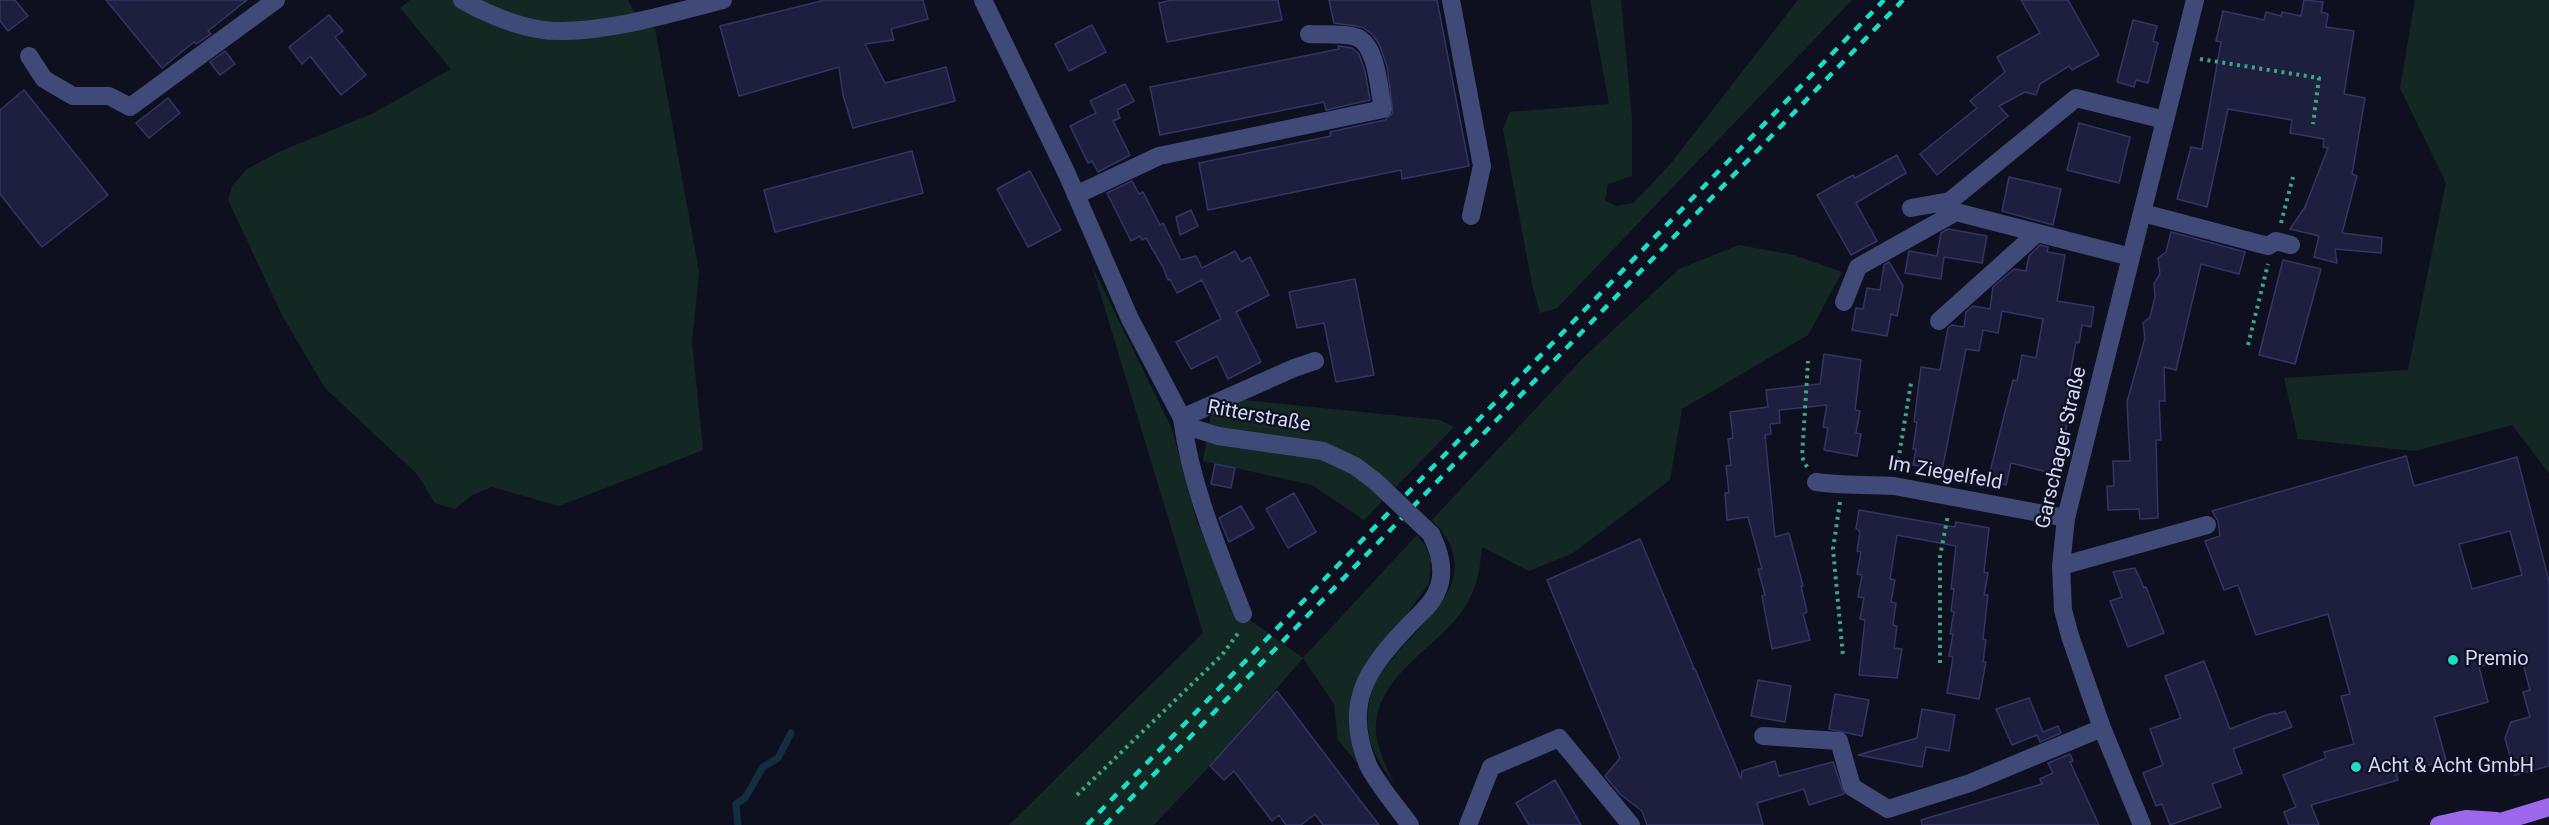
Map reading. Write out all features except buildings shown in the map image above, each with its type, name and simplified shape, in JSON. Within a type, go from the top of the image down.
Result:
[{"type":"main road","points":[[2439,825],[2466,819],[2493,823],[2549,807]]},
{"type":"street","points":[[29,56],[44,80],[73,96],[109,96],[130,107],[276,0]]},
{"type":"street","points":[[462,0],[491,15],[561,32],[623,24],[723,0]]},
{"type":"street","name":"Ritterstraße","points":[[983,0],[1002,34],[1130,319],[1182,418],[1193,428],[1218,436],[1323,451],[1355,466],[1375,481],[1431,534],[1437,547],[1442,573],[1437,593],[1374,667],[1360,693],[1356,716],[1361,744],[1369,767],[1401,822]]},
{"type":"street","points":[[1451,0],[1482,166],[1472,216]]},
{"type":"street","name":"Garschager Straße","points":[[2142,825],[2102,728],[2066,619],[2061,566],[2066,518],[2195,0]]},
{"type":"street","points":[[1076,195],[1159,156],[1383,109],[1373,58],[1368,45],[1356,37],[1309,34]]},
{"type":"street","points":[[1911,208],[1950,201],[2076,98],[2165,120]]},
{"type":"street","points":[[1844,302],[1858,267],[1956,212],[2131,257]]},
{"type":"street","points":[[2143,213],[2268,246],[2276,241],[2291,245]]},
{"type":"street","points":[[1939,321],[2037,234]]},
{"type":"street","points":[[1243,614],[1201,504],[1187,455],[1182,418],[1294,368],[1315,361]]},
{"type":"street","name":"Im Ziegelfeld","points":[[1816,482],[1842,486],[1868,484],[1894,486],[2066,518]]},
{"type":"street","points":[[2061,566],[2207,525]]},
{"type":"street","points":[[1762,736],[1839,741],[1852,787],[1888,809],[1970,783],[2102,728]]},
{"type":"street","points":[[1468,825],[1491,767],[1559,738],[1631,825]]},
{"type":"path","points":[[2181,56],[2319,78],[2313,124]]},
{"type":"path","points":[[1808,361],[1802,457],[1816,482]]},
{"type":"path","points":[[1894,486],[1911,383]]},
{"type":"path","points":[[1842,486],[1833,549],[1843,656]]},
{"type":"path","points":[[1940,663],[1940,556],[1952,496]]},
{"type":"path","points":[[1077,795],[1221,655],[1243,626],[1243,614]]},
{"type":"green space","points":[[410,0],[628,0],[633,10],[655,29],[699,272],[692,342],[703,450],[559,506],[492,487],[472,495],[455,509],[435,503],[417,474],[325,388],[283,317],[228,200],[232,186],[247,169],[281,151],[374,113],[451,69],[400,8]]},
{"type":"green space","points":[[1590,0],[1621,0],[1632,119],[1632,176],[1608,184],[1605,200],[1616,206],[1633,203],[1672,162],[1798,0],[1852,0],[1557,308],[1540,313],[1532,284],[1503,129],[1510,112],[1609,104]]},
{"type":"green space","points":[[2415,0],[2549,0],[2549,473],[2512,425],[2415,451],[2298,439],[2284,378],[2408,370],[2446,183],[2400,88]]},
{"type":"green space","points":[[1739,245],[1794,255],[1842,272],[1808,335],[1682,409],[1670,480],[1573,553],[1529,571],[1482,547],[1477,581],[1469,600],[1445,630],[1402,672],[1390,687],[1381,704],[1376,723],[1377,739],[1394,784],[1380,763],[1370,740],[1369,705],[1371,694],[1382,672],[1435,611],[1449,590],[1455,569],[1450,545],[1432,520],[1582,359],[1679,269]]},
{"type":"green space","points":[[1092,266],[1172,429],[1196,519],[1234,609],[1303,658],[1217,758],[1154,825],[1009,825],[1203,633]]},
{"type":"green space","points":[[1214,397],[1440,420],[1454,427],[1364,520],[1312,485],[1203,461]]},
{"type":"green space","points":[[1417,535],[1426,547],[1431,561],[1429,583],[1409,611],[1367,660],[1351,695],[1349,726],[1358,764],[1338,740],[1334,704],[1303,658]]},
{"type":"waterway","points":[[738,825],[736,804],[745,798],[763,767],[778,758],[791,733]]},
{"type":"railway","points":[[1087,825],[1884,0]]},
{"type":"railway","points":[[1105,825],[1903,0]]},
{"type":"place","name":"Premio","points":[[2453,660]]},
{"type":"place","name":"Acht & Acht GmbH","points":[[2356,767]]}]
